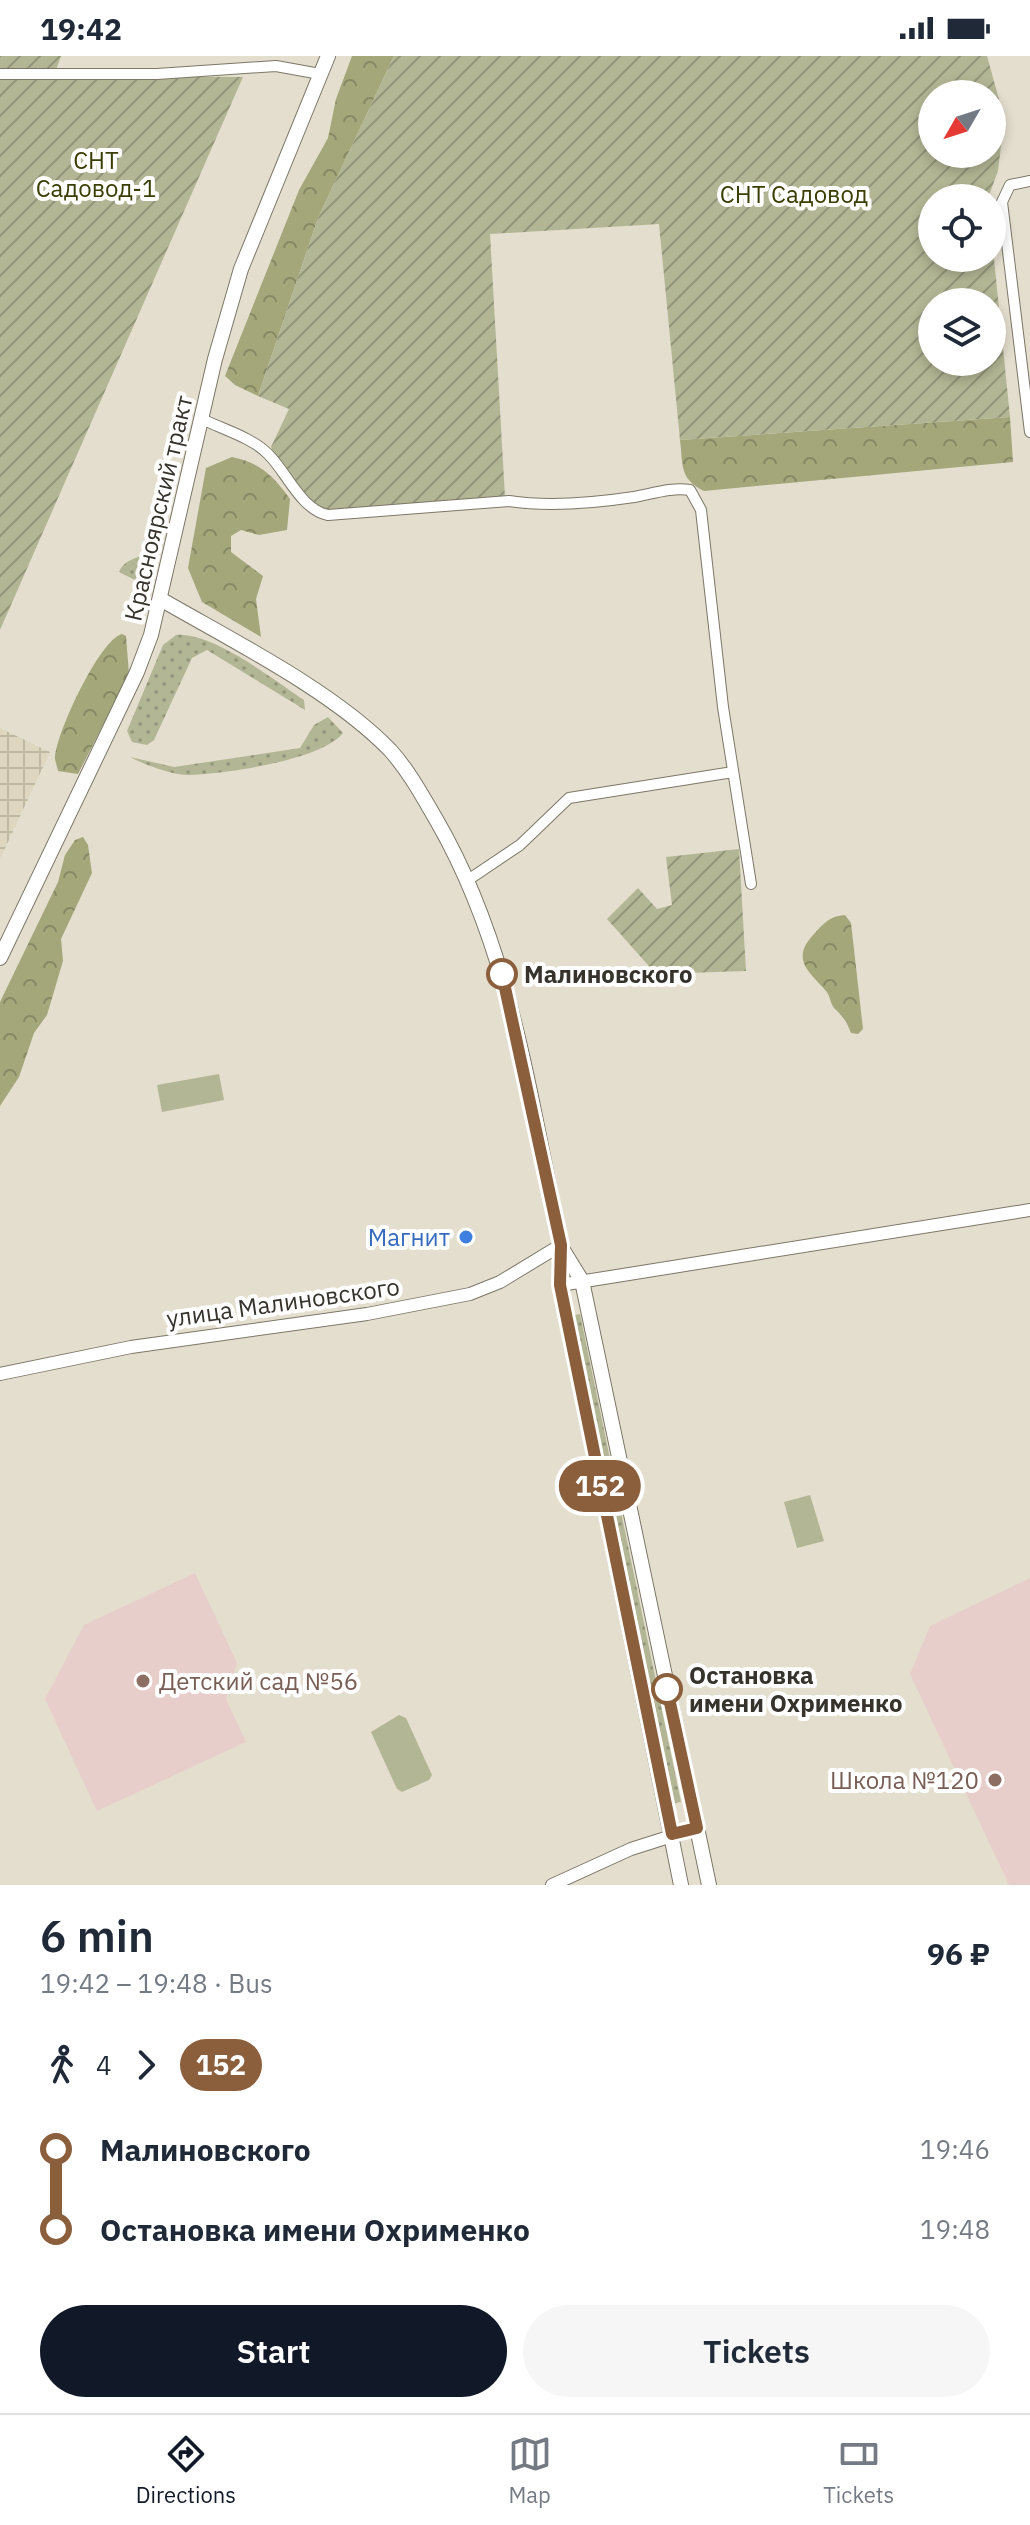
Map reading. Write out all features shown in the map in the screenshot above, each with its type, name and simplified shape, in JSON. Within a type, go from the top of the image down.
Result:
[{"type":"main road","name":"Красноярский тракт","points":[[0,958],[137,672],[162,600],[202,419],[241,269],[328,56]]},
{"type":"main road","points":[[162,600],[323,697],[391,751],[418,787],[468,880],[487,925],[512,1007],[561,1246],[560,1285],[681,1885]]},
{"type":"main road","points":[[561,1246],[582,1281],[709,1885]]},
{"type":"street","points":[[0,74],[157,74],[276,66],[320,74]]},
{"type":"street","points":[[1030,181],[1010,185],[1002,202],[1030,432]]},
{"type":"street","points":[[202,419],[266,451],[290,483],[320,513],[328,515],[509,501],[538,505],[690,490],[701,510],[733,772],[751,884]]},
{"type":"street","points":[[468,880],[520,845],[569,798],[733,772]]},
{"type":"street","points":[[560,1285],[1030,1210]]},
{"type":"street","name":"улица Малиновского","points":[[0,1374],[131,1347],[367,1314],[470,1294],[500,1282],[561,1246]]},
{"type":"street","points":[[552,1885],[672,1834],[697,1828]]},
{"type":"shaded area","points":[[0,728],[50,752],[0,859]]},
{"type":"shaded area","name":"Детский сад №56","points":[[195,1573],[237,1663],[226,1699],[246,1742],[97,1811],[45,1699],[84,1625]]},
{"type":"shaded area","name":"Школа №120","points":[[1030,1578],[1030,1885],[1009,1885],[910,1674],[930,1626]]},
{"type":"green space","name":"СНТ Садовод-1","points":[[0,56],[61,56],[54,76],[243,77],[0,630]]},
{"type":"green space","points":[[352,56],[394,56],[318,218],[258,396],[235,385],[225,376],[299,190],[328,138],[336,99]]},
{"type":"green space","name":"СНТ Садовод","points":[[394,56],[987,56],[994,80],[918,80],[918,168],[998,168],[993,184],[918,184],[918,272],[995,272],[997,288],[918,288],[918,376],[1006,376],[1010,417],[680,440],[659,224],[490,234],[505,497],[325,511],[287,474],[271,447],[289,409],[258,396],[318,218]]},
{"type":"green space","points":[[1010,417],[1013,462],[704,491],[690,481],[682,464],[680,440]]},
{"type":"green space","points":[[232,457],[266,472],[290,499],[287,530],[259,535],[241,530],[231,536],[231,552],[263,576],[256,599],[261,637],[202,602],[188,568],[206,468]]},
{"type":"green space","points":[[161,537],[152,578],[137,581],[119,572],[126,563],[153,549]]},
{"type":"green space","points":[[122,634],[126,636],[129,674],[78,774],[58,771],[55,759],[57,747],[70,710],[102,652]]},
{"type":"green space","points":[[176,635],[207,641],[243,659],[304,700],[305,710],[207,650],[192,658],[154,740],[147,745],[132,742],[127,731],[163,645]]},
{"type":"green space","points":[[328,717],[343,733],[332,743],[272,764],[189,775],[159,769],[130,757],[174,767],[300,748],[314,725]]},
{"type":"green space","points":[[83,837],[88,845],[92,873],[61,939],[63,961],[47,1015],[34,1033],[19,1077],[0,1106],[0,1002],[58,882],[65,855],[75,840]]},
{"type":"green space","points":[[739,849],[746,971],[656,974],[607,919],[638,888],[657,909],[672,905],[666,857]]},
{"type":"green space","points":[[845,915],[851,923],[863,1029],[858,1034],[851,1033],[803,959],[807,943],[821,927],[831,919]]},
{"type":"green space","points":[[219,1074],[224,1100],[162,1112],[157,1085]]},
{"type":"green space","points":[[580,1314],[681,1802],[675,1803],[574,1315]]},
{"type":"green space","points":[[810,1495],[824,1541],[797,1548],[784,1502]]},
{"type":"green space","points":[[399,1715],[406,1718],[432,1775],[429,1780],[402,1792],[397,1789],[371,1732]]},
{"type":"bus line","name":"152","points":[[502,974],[512,1007],[561,1245],[560,1285],[672,1834],[697,1828],[667,1689]]},
{"type":"place","name":"Малиновского","points":[[502,974]]},
{"type":"place","name":"Магнит","points":[[466,1237]]},
{"type":"place","name":"Детский сад №56","points":[[143,1681]]},
{"type":"place","name":"Остановка имени Охрименко","points":[[667,1689]]},
{"type":"place","name":"Школа №120","points":[[995,1780]]}]
